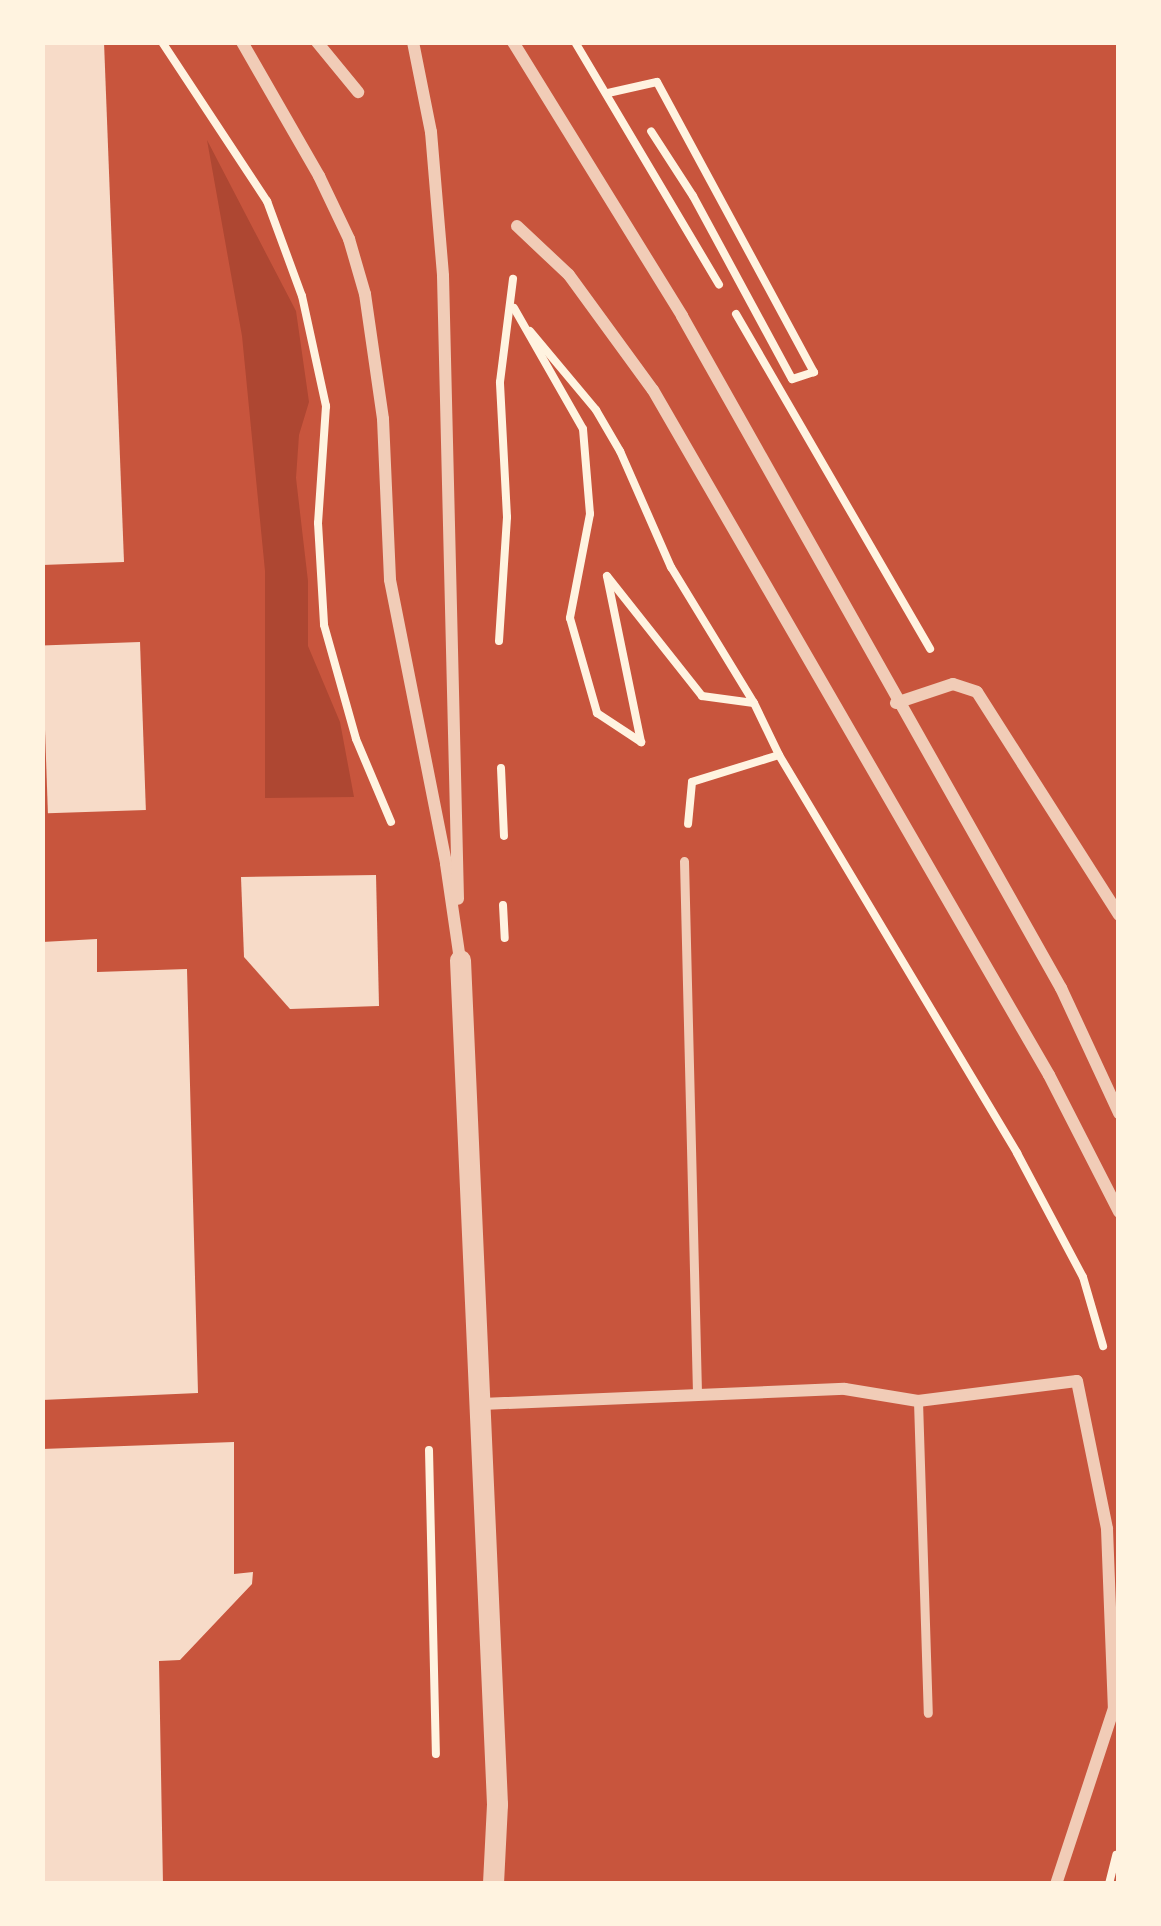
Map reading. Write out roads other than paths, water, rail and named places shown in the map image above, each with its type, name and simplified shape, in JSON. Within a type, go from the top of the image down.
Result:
[{"type":"street","points":[[242,42],[319,176],[349,239],[365,294],[382,398],[390,580],[446,863],[460,960]]},
{"type":"street","points":[[317,42],[358,92]]},
{"type":"street","points":[[413,42],[431,132],[443,276],[460,960],[497,1804],[493,1884]]},
{"type":"street","points":[[513,42],[682,316],[896,704],[1061,988],[1119,1113]]},
{"type":"street","points":[[517,226],[584,292],[653,390],[1037,1055],[1119,1213]]},
{"type":"street","points":[[896,704],[953,684],[977,692],[1119,915]]},
{"type":"street","points":[[482,1404],[845,1390],[918,1401],[1077,1382],[1107,1529],[1114,1708],[1056,1884]]},
{"type":"lane","points":[[684,861],[698,1394]]},
{"type":"lane","points":[[918,1401],[928,1713]]}]
